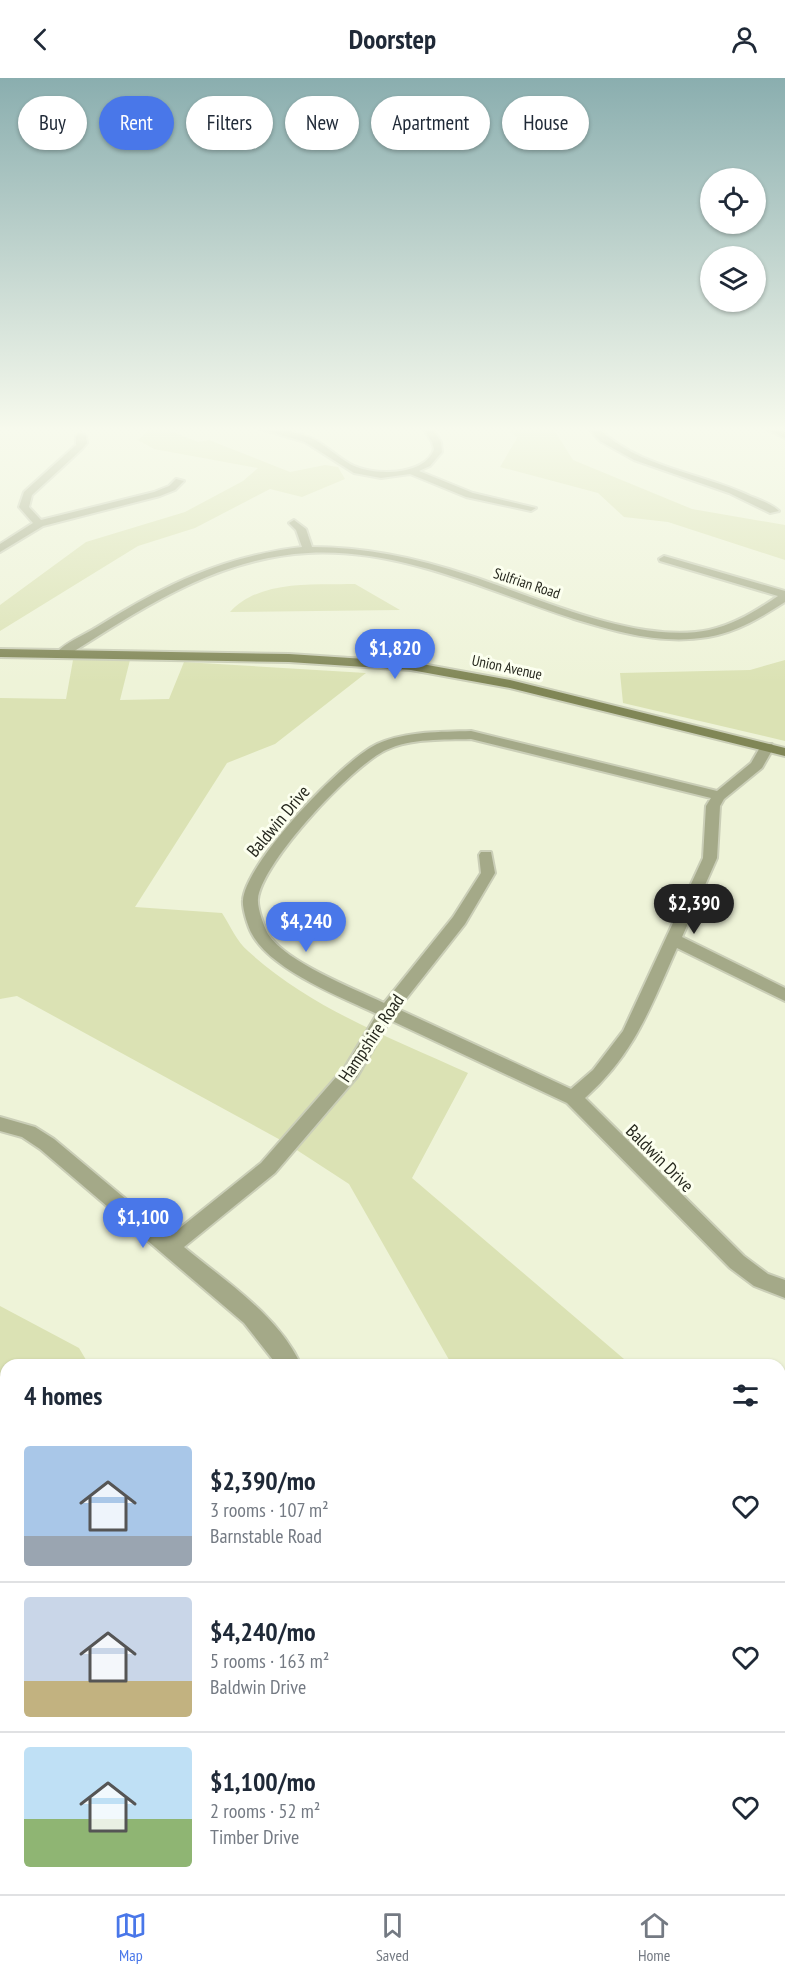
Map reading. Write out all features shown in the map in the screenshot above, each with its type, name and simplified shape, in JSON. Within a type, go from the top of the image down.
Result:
[{"type":"main road","name":"Union Avenue","points":[[0,653],[301,658],[411,666],[510,684],[785,752]]},
{"type":"street","points":[[29,513],[39,524]]},
{"type":"street","points":[[0,549],[39,524],[83,513]]},
{"type":"street","points":[[294,523],[301,529],[308,550]]},
{"type":"street","name":"Sulfrian Road","points":[[61,654],[172,586],[200,573],[247,559],[308,550],[353,551],[397,558],[604,624],[663,636],[685,636],[729,629],[748,621],[785,596]]},
{"type":"street","points":[[664,559],[785,596]]},
{"type":"street","name":"Baldwin Drive","points":[[719,796],[471,735],[425,736],[382,747],[365,756],[350,768],[275,850],[264,865],[250,900],[259,933],[269,946],[287,962],[334,988],[573,1098],[737,1262],[761,1280],[785,1289]]},
{"type":"street","points":[[573,1098],[599,1075],[630,1034],[710,858],[710,825],[713,806],[719,796],[746,776],[761,761],[767,747]]},
{"type":"street","name":"Hampshire Road","points":[[170,1247],[268,1168],[351,1072],[387,1011],[459,920],[488,873],[486,855]]},
{"type":"street","points":[[674,940],[785,995]]},
{"type":"street","points":[[0,1124],[28,1132],[47,1144],[251,1316],[286,1359]]},
{"type":"green space","points":[[183,513],[224,513],[195,528],[138,546],[0,631],[0,605],[86,542]]},
{"type":"green space","points":[[619,513],[714,513],[785,525],[785,560],[668,522],[624,517]]},
{"type":"green space","points":[[355,584],[400,610],[230,612],[242,601],[272,589],[288,586]]},
{"type":"green space","points":[[73,660],[130,660],[120,700],[169,699],[184,662],[366,673],[275,744],[227,763],[135,907],[222,913],[244,947],[298,989],[353,1021],[468,1073],[412,1178],[624,1359],[449,1359],[349,1184],[286,1143],[17,996],[0,999],[0,698],[66,699]]},
{"type":"green space","points":[[785,660],[785,741],[623,703],[620,673],[750,670]]},
{"type":"green space","points":[[0,1306],[79,1348],[85,1359],[0,1359]]}]
